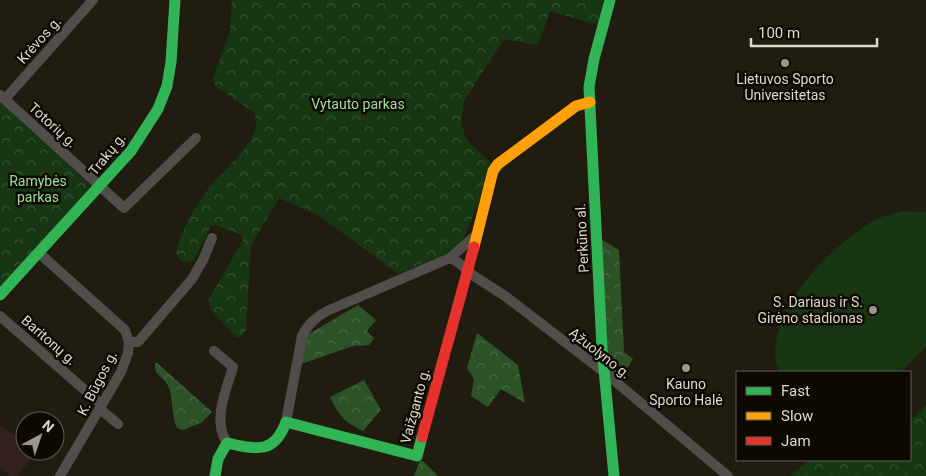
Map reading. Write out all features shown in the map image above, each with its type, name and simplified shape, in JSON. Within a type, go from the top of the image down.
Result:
[{"type":"street","name":"Krėvos g.","points":[[2,97],[94,0]]},
{"type":"street","name":"Trakų g.","points":[[0,295],[131,151],[158,109],[167,86],[171,62],[175,0]]},
{"type":"street","name":"Perkūno al.","points":[[610,0],[593,66],[590,102],[604,372],[614,476]]},
{"type":"street","name":"Totorių g.","points":[[2,97],[124,208],[196,138]]},
{"type":"street","name":"Vaižganto g.","points":[[286,422],[417,456],[477,234],[492,171],[498,164],[576,106],[590,102]]},
{"type":"street","points":[[214,351],[233,367],[220,415],[221,430],[228,443],[246,447],[266,447],[275,443],[281,436],[286,422],[302,336],[307,326],[327,311],[450,258],[477,234]]},
{"type":"street","name":"K. Būgos g.","points":[[60,476],[121,372],[128,353],[129,342],[138,342],[185,289],[197,271],[212,238]]},
{"type":"street","points":[[39,253],[125,330],[129,342]]},
{"type":"street","name":"Ąžuolyno g.","points":[[450,258],[460,263],[467,270],[505,296],[604,372],[728,476]]},
{"type":"street","name":"Baritonų g.","points":[[0,316],[118,424]]},
{"type":"street","points":[[215,476],[218,459],[228,443]]},
{"type":"shaded area","points":[[0,424],[15,437],[15,461],[29,461],[17,476],[10,476],[0,467]]},
{"type":"green space","name":"Vytauto parkas","points":[[232,0],[603,0],[598,25],[550,11],[538,45],[504,39],[464,101],[461,122],[466,139],[491,163],[484,190],[461,244],[446,254],[399,274],[318,215],[279,198],[251,245],[246,330],[241,337],[236,337],[211,310],[208,301],[243,240],[241,235],[216,225],[211,226],[194,260],[189,262],[181,261],[176,253],[185,228],[198,203],[250,141],[256,124],[255,113],[216,87],[213,78],[230,31]]},
{"type":"green space","name":"Ramybės parkas","points":[[0,100],[90,187],[0,288]]},
{"type":"green space","points":[[904,211],[926,212],[926,346],[902,371],[779,371],[775,351],[779,329],[789,306],[803,285],[838,247],[857,231],[878,218]]},
{"type":"green space","points":[[601,239],[619,250],[624,352],[633,359],[619,380],[607,371]]},
{"type":"green space","points":[[358,305],[376,320],[367,331],[374,338],[369,345],[353,346],[301,364],[307,335]]},
{"type":"green space","points":[[477,333],[518,365],[525,403],[501,389],[488,407],[471,396],[474,379],[467,368]]},
{"type":"green space","points":[[156,362],[212,412],[201,423],[183,430],[177,428],[169,388],[155,370]]},
{"type":"green space","points":[[364,380],[381,410],[363,431],[343,418],[330,397]]},
{"type":"green space","points":[[926,405],[926,476],[790,476],[807,462],[812,461],[911,461],[911,420]]},
{"type":"green space","points":[[420,460],[424,462],[438,476],[414,476]]},
{"type":"traffic: fast","points":[[0,295],[131,151],[158,109],[167,86],[171,62],[175,0]]},
{"type":"traffic: fast","points":[[610,0],[594,59],[589,87],[602,348],[614,476]]},
{"type":"traffic: fast","points":[[215,476],[218,459],[227,443],[255,448],[270,445],[281,433],[286,422],[417,456],[422,437]]},
{"type":"traffic: slow","points":[[474,247],[493,171],[498,164],[576,106],[590,102]]},
{"type":"traffic: jam","points":[[422,437],[474,247]]},
{"type":"place","name":"Lietuvos Sporto Universitetas","points":[[785,63]]},
{"type":"place","name":"S. Dariaus ir S. Girėno stadionas","points":[[873,310]]},
{"type":"place","name":"Kauno Sporto Halė","points":[[686,368]]}]
